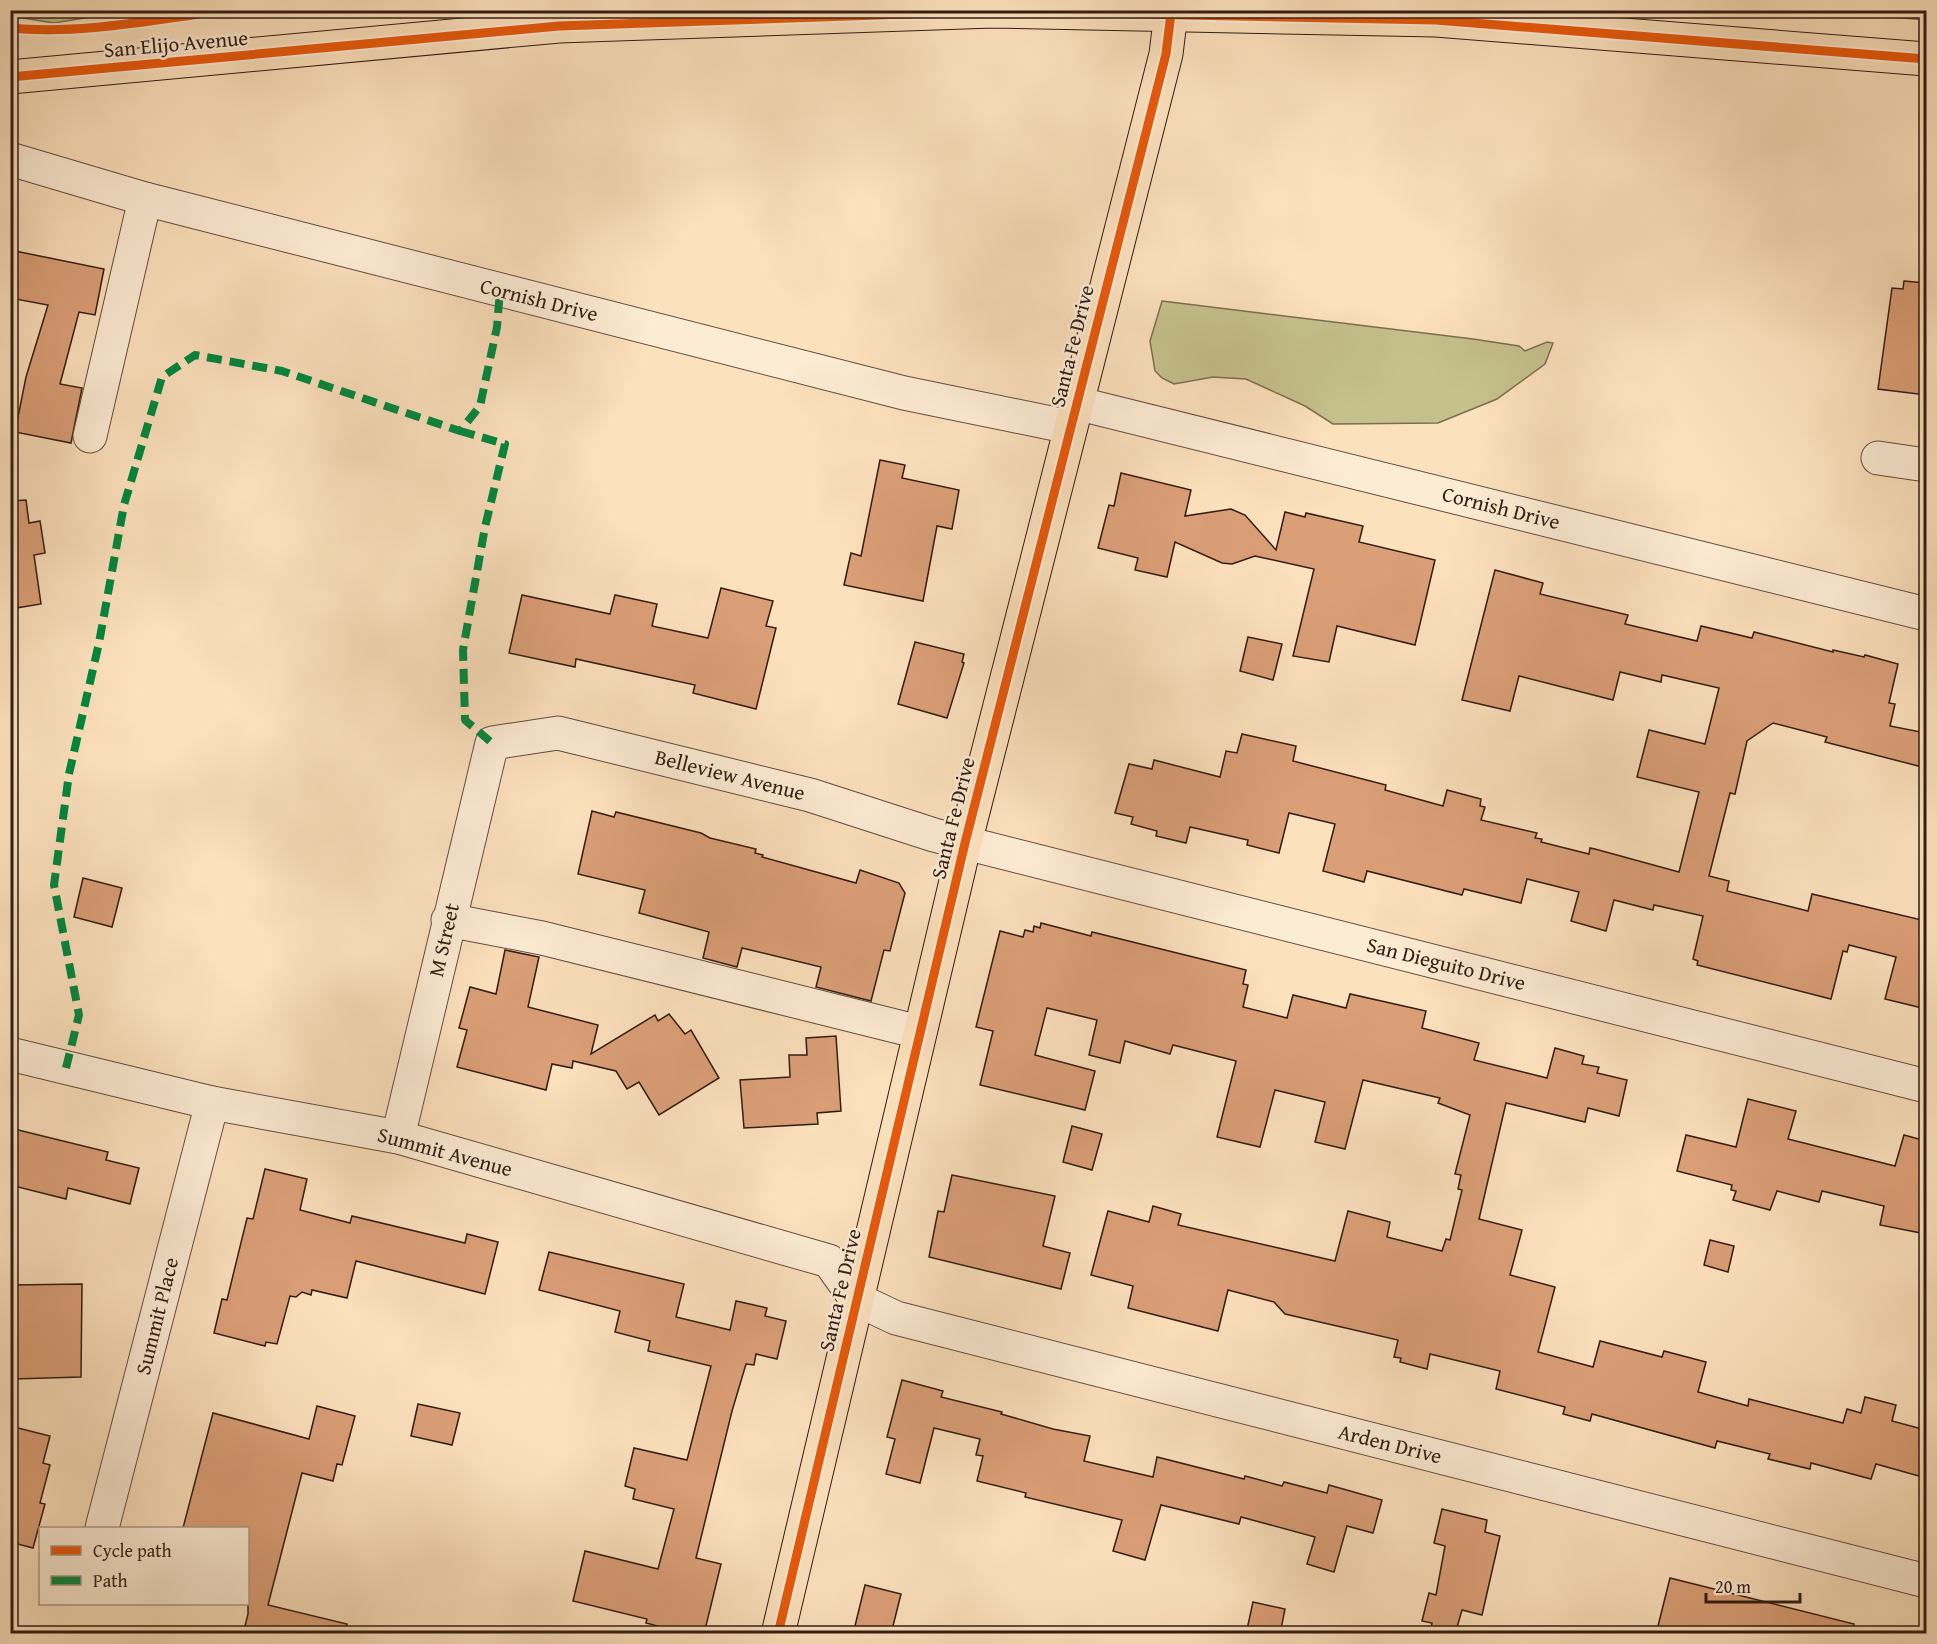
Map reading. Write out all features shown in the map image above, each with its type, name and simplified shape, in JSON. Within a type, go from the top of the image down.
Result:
[{"type":"main road","name":"San Elijo Avenue","points":[[10,77],[559,26],[970,11],[1171,13],[1436,20],[1926,59]]},
{"type":"main road","name":"Santa Fe Drive","points":[[777,1634],[965,843],[1166,54],[1171,13]]},
{"type":"street","name":"Cornish Drive","points":[[10,159],[145,199],[904,393],[1073,415],[1926,614]]},
{"type":"street","points":[[90,436],[145,199]]},
{"type":"street","points":[[1878,458],[1926,465]]},
{"type":"street","name":"Belleview Avenue","points":[[492,743],[558,733],[810,795],[925,833],[965,843]]},
{"type":"street","name":"M Street","points":[[398,1137],[492,743]]},
{"type":"street","name":"San Dieguito Drive","points":[[965,843],[1926,1086]]},
{"type":"street","points":[[448,920],[542,938],[919,1032]]},
{"type":"street","name":"Summit Avenue","points":[[10,1054],[212,1103],[398,1137],[829,1261],[856,1299]]},
{"type":"street","name":"Summit Place","points":[[102,1527],[212,1103]]},
{"type":"street","name":"Arden Drive","points":[[856,1299],[896,1318],[1926,1581]]},
{"type":"shaded area","points":[[11,10],[126,11],[54,23],[11,16]]},
{"type":"shaded area","points":[[1819,11],[1926,11],[1926,20]]},
{"type":"shaded area","points":[[1162,301],[1473,339],[1519,346],[1525,351],[1547,342],[1553,343],[1545,364],[1497,399],[1438,423],[1333,424],[1305,406],[1246,379],[1213,377],[1174,384],[1162,378],[1155,371],[1150,341]]},
{"type":"building","points":[[10,250],[104,269],[95,315],[79,312],[60,384],[82,388],[71,443],[15,432],[26,377],[48,305],[10,298]]},
{"type":"building","points":[[1904,281],[1926,283],[1926,395],[1878,389],[1892,288],[1903,289]]},
{"type":"building","points":[[880,460],[905,465],[902,478],[959,490],[952,529],[937,526],[923,601],[844,585],[851,553],[861,556]]},
{"type":"building","points":[[1121,473],[1191,490],[1185,516],[1231,509],[1245,515],[1276,550],[1285,512],[1305,517],[1306,513],[1363,526],[1359,542],[1435,560],[1415,645],[1337,626],[1329,662],[1293,656],[1314,569],[1255,556],[1232,564],[1222,563],[1175,542],[1167,577],[1135,570],[1138,558],[1098,548],[1109,505],[1114,506]]},
{"type":"building","points":[[26,500],[29,523],[40,521],[45,553],[34,555],[41,604],[10,609],[10,501]]},
{"type":"building","points":[[1495,570],[1543,583],[1540,594],[1628,615],[1625,624],[1697,641],[1701,626],[1752,638],[1754,632],[1833,652],[1833,650],[1864,657],[1865,655],[1898,664],[1889,703],[1895,704],[1890,726],[1926,733],[1926,768],[1825,742],[1827,737],[1773,723],[1747,741],[1735,794],[1730,793],[1709,876],[1729,881],[1727,891],[1808,911],[1812,894],[1926,921],[1926,989],[1922,1008],[1885,999],[1896,957],[1849,945],[1847,952],[1843,951],[1831,999],[1697,965],[1698,961],[1693,959],[1703,916],[1654,905],[1653,910],[1614,900],[1606,931],[1571,921],[1579,892],[1527,879],[1521,903],[1464,889],[1462,895],[1367,871],[1364,882],[1323,871],[1335,824],[1289,813],[1279,853],[1247,845],[1248,840],[1190,827],[1186,843],[1156,836],[1157,831],[1131,824],[1133,817],[1115,813],[1129,764],[1152,769],[1154,760],[1220,777],[1226,751],[1237,753],[1242,734],[1296,746],[1293,761],[1386,785],[1385,790],[1443,806],[1447,790],[1481,799],[1480,806],[1485,807],[1481,820],[1537,833],[1535,838],[1542,839],[1541,842],[1589,854],[1590,848],[1595,849],[1679,872],[1699,792],[1637,777],[1649,730],[1705,744],[1719,688],[1662,675],[1661,682],[1620,672],[1613,700],[1519,676],[1510,711],[1462,700]]},
{"type":"building","points":[[721,588],[773,601],[766,626],[776,628],[756,709],[693,693],[695,685],[576,659],[575,667],[509,653],[522,595],[610,614],[615,595],[657,604],[652,626],[708,638]]},
{"type":"building","points":[[1248,637],[1282,644],[1273,680],[1240,671]]},
{"type":"building","points":[[915,642],[964,654],[962,662],[964,663],[947,718],[898,704]]},
{"type":"building","points":[[592,811],[614,817],[616,812],[701,833],[710,838],[756,849],[755,853],[763,855],[762,857],[856,883],[860,870],[899,883],[905,893],[890,951],[884,950],[871,1001],[816,987],[821,967],[742,948],[737,967],[703,958],[709,932],[639,913],[645,890],[578,874]]},
{"type":"building","points":[[83,878],[122,888],[112,927],[74,917]]},
{"type":"building","points":[[1041,923],[1091,936],[1092,932],[1246,970],[1243,984],[1248,985],[1243,1007],[1287,1018],[1293,995],[1346,1008],[1350,994],[1426,1011],[1422,1028],[1479,1043],[1474,1060],[1547,1078],[1555,1048],[1584,1056],[1582,1064],[1599,1067],[1597,1073],[1627,1080],[1619,1116],[1588,1108],[1585,1122],[1506,1103],[1479,1219],[1522,1230],[1510,1275],[1555,1287],[1538,1352],[1593,1367],[1600,1341],[1662,1357],[1664,1351],[1706,1362],[1698,1392],[1748,1406],[1749,1399],[1843,1423],[1847,1409],[1861,1413],[1865,1397],[1896,1405],[1892,1421],[1926,1430],[1926,1478],[1876,1464],[1871,1479],[1811,1463],[1810,1469],[1768,1459],[1770,1454],[1717,1441],[1715,1448],[1592,1414],[1590,1421],[1563,1414],[1565,1407],[1496,1389],[1500,1371],[1430,1354],[1427,1369],[1400,1362],[1401,1358],[1394,1357],[1398,1340],[1285,1314],[1274,1302],[1228,1290],[1218,1331],[1128,1308],[1133,1286],[1091,1275],[1108,1211],[1149,1222],[1153,1206],[1181,1214],[1178,1225],[1335,1261],[1348,1211],[1390,1222],[1387,1237],[1442,1251],[1446,1239],[1450,1240],[1462,1190],[1458,1189],[1461,1175],[1455,1174],[1470,1115],[1438,1103],[1440,1098],[1363,1080],[1345,1149],[1315,1142],[1325,1102],[1275,1090],[1260,1147],[1217,1137],[1236,1061],[1173,1045],[1170,1054],[1125,1041],[1120,1063],[1089,1055],[1097,1020],[1047,1008],[1035,1055],[1095,1071],[1085,1110],[980,1085],[993,1031],[976,1027],[1000,931],[1023,937],[1025,930],[1033,932],[1034,926],[1040,928]]},
{"type":"building","points":[[505,950],[539,957],[528,1007],[598,1025],[591,1054],[655,1015],[658,1021],[669,1014],[685,1034],[691,1030],[719,1078],[659,1115],[639,1082],[627,1089],[616,1071],[573,1061],[572,1068],[552,1064],[546,1090],[457,1067],[467,1030],[459,1028],[470,987],[496,994]]},
{"type":"building","points":[[836,1036],[841,1111],[817,1113],[818,1124],[744,1128],[740,1080],[790,1077],[789,1055],[807,1055],[806,1038]]},
{"type":"building","points":[[1748,1099],[1796,1111],[1788,1139],[1895,1166],[1904,1135],[1926,1141],[1926,1156],[1920,1178],[1926,1179],[1926,1234],[1880,1225],[1884,1206],[1822,1191],[1819,1202],[1777,1191],[1770,1210],[1733,1200],[1736,1191],[1731,1190],[1732,1185],[1677,1171],[1686,1135],[1736,1147]]},
{"type":"building","points":[[1072,1126],[1102,1134],[1092,1170],[1063,1162]]},
{"type":"building","points":[[10,1128],[108,1152],[106,1160],[139,1168],[130,1204],[68,1188],[66,1199],[10,1185]]},
{"type":"building","points":[[265,1169],[307,1179],[300,1210],[350,1223],[352,1216],[465,1243],[467,1234],[498,1242],[485,1294],[356,1261],[347,1298],[312,1290],[311,1295],[302,1292],[296,1297],[290,1296],[277,1344],[266,1342],[265,1346],[214,1333],[222,1299],[227,1300],[247,1218],[253,1219]]},
{"type":"building","points":[[952,1175],[1055,1196],[1043,1246],[1070,1253],[1061,1289],[929,1257],[938,1211],[944,1212]]},
{"type":"building","points":[[1710,1240],[1734,1246],[1728,1272],[1704,1265]]},
{"type":"building","points":[[549,1252],[684,1284],[676,1317],[730,1330],[736,1301],[767,1308],[765,1316],[786,1321],[777,1359],[756,1354],[754,1365],[746,1364],[732,1411],[696,1558],[721,1564],[704,1634],[688,1634],[646,1623],[647,1619],[573,1601],[585,1551],[658,1569],[674,1509],[633,1499],[635,1489],[625,1486],[634,1448],[687,1460],[711,1366],[648,1351],[650,1341],[615,1332],[620,1311],[539,1290]]},
{"type":"building","points":[[82,1284],[81,1377],[14,1379],[12,1285]]},
{"type":"building","points":[[902,1380],[943,1391],[941,1397],[1002,1412],[1001,1414],[1053,1429],[1090,1436],[1084,1461],[1153,1477],[1157,1457],[1244,1479],[1245,1476],[1282,1486],[1284,1482],[1327,1493],[1329,1485],[1382,1500],[1373,1533],[1347,1526],[1334,1572],[1307,1564],[1315,1537],[1241,1517],[1239,1524],[1161,1505],[1145,1560],[1113,1551],[1122,1520],[1025,1497],[1026,1493],[977,1481],[983,1456],[976,1455],[980,1439],[934,1428],[920,1483],[886,1474],[895,1439],[887,1437]]},
{"type":"building","points":[[418,1404],[460,1413],[452,1445],[411,1436]]},
{"type":"building","points":[[317,1406],[355,1416],[342,1465],[337,1464],[333,1481],[302,1473],[268,1605],[347,1624],[346,1634],[243,1634],[249,1605],[249,1527],[183,1527],[213,1413],[309,1439]]},
{"type":"building","points":[[10,1426],[50,1436],[43,1463],[50,1465],[40,1503],[45,1504],[33,1548],[10,1542]]},
{"type":"building","points":[[1442,1509],[1487,1520],[1485,1532],[1500,1536],[1482,1615],[1462,1610],[1455,1634],[1431,1629],[1432,1623],[1422,1621],[1429,1593],[1436,1595],[1445,1546],[1434,1543]]},
{"type":"building","points":[[1670,1578],[1854,1624],[1853,1634],[1656,1634]]},
{"type":"building","points":[[865,1585],[901,1594],[891,1634],[853,1634]]},
{"type":"building","points":[[1253,1602],[1285,1609],[1280,1634],[1246,1634]]},
{"type":"marked path","points":[[66,1068],[79,1015],[54,885],[69,774],[99,643],[124,505],[162,377],[195,355],[282,371],[460,431],[480,406],[497,327],[500,290]]},
{"type":"marked path","points":[[460,431],[505,444],[485,527],[463,650],[465,720],[492,743]]},
{"type":"cycle path","points":[[10,28],[37,30],[92,28],[229,10]]},
{"type":"cycle path","points":[[10,77],[559,26],[993,11],[1436,20],[1926,59]]},
{"type":"cycle path","points":[[778,1634],[965,843],[1166,54],[1171,13]]}]
